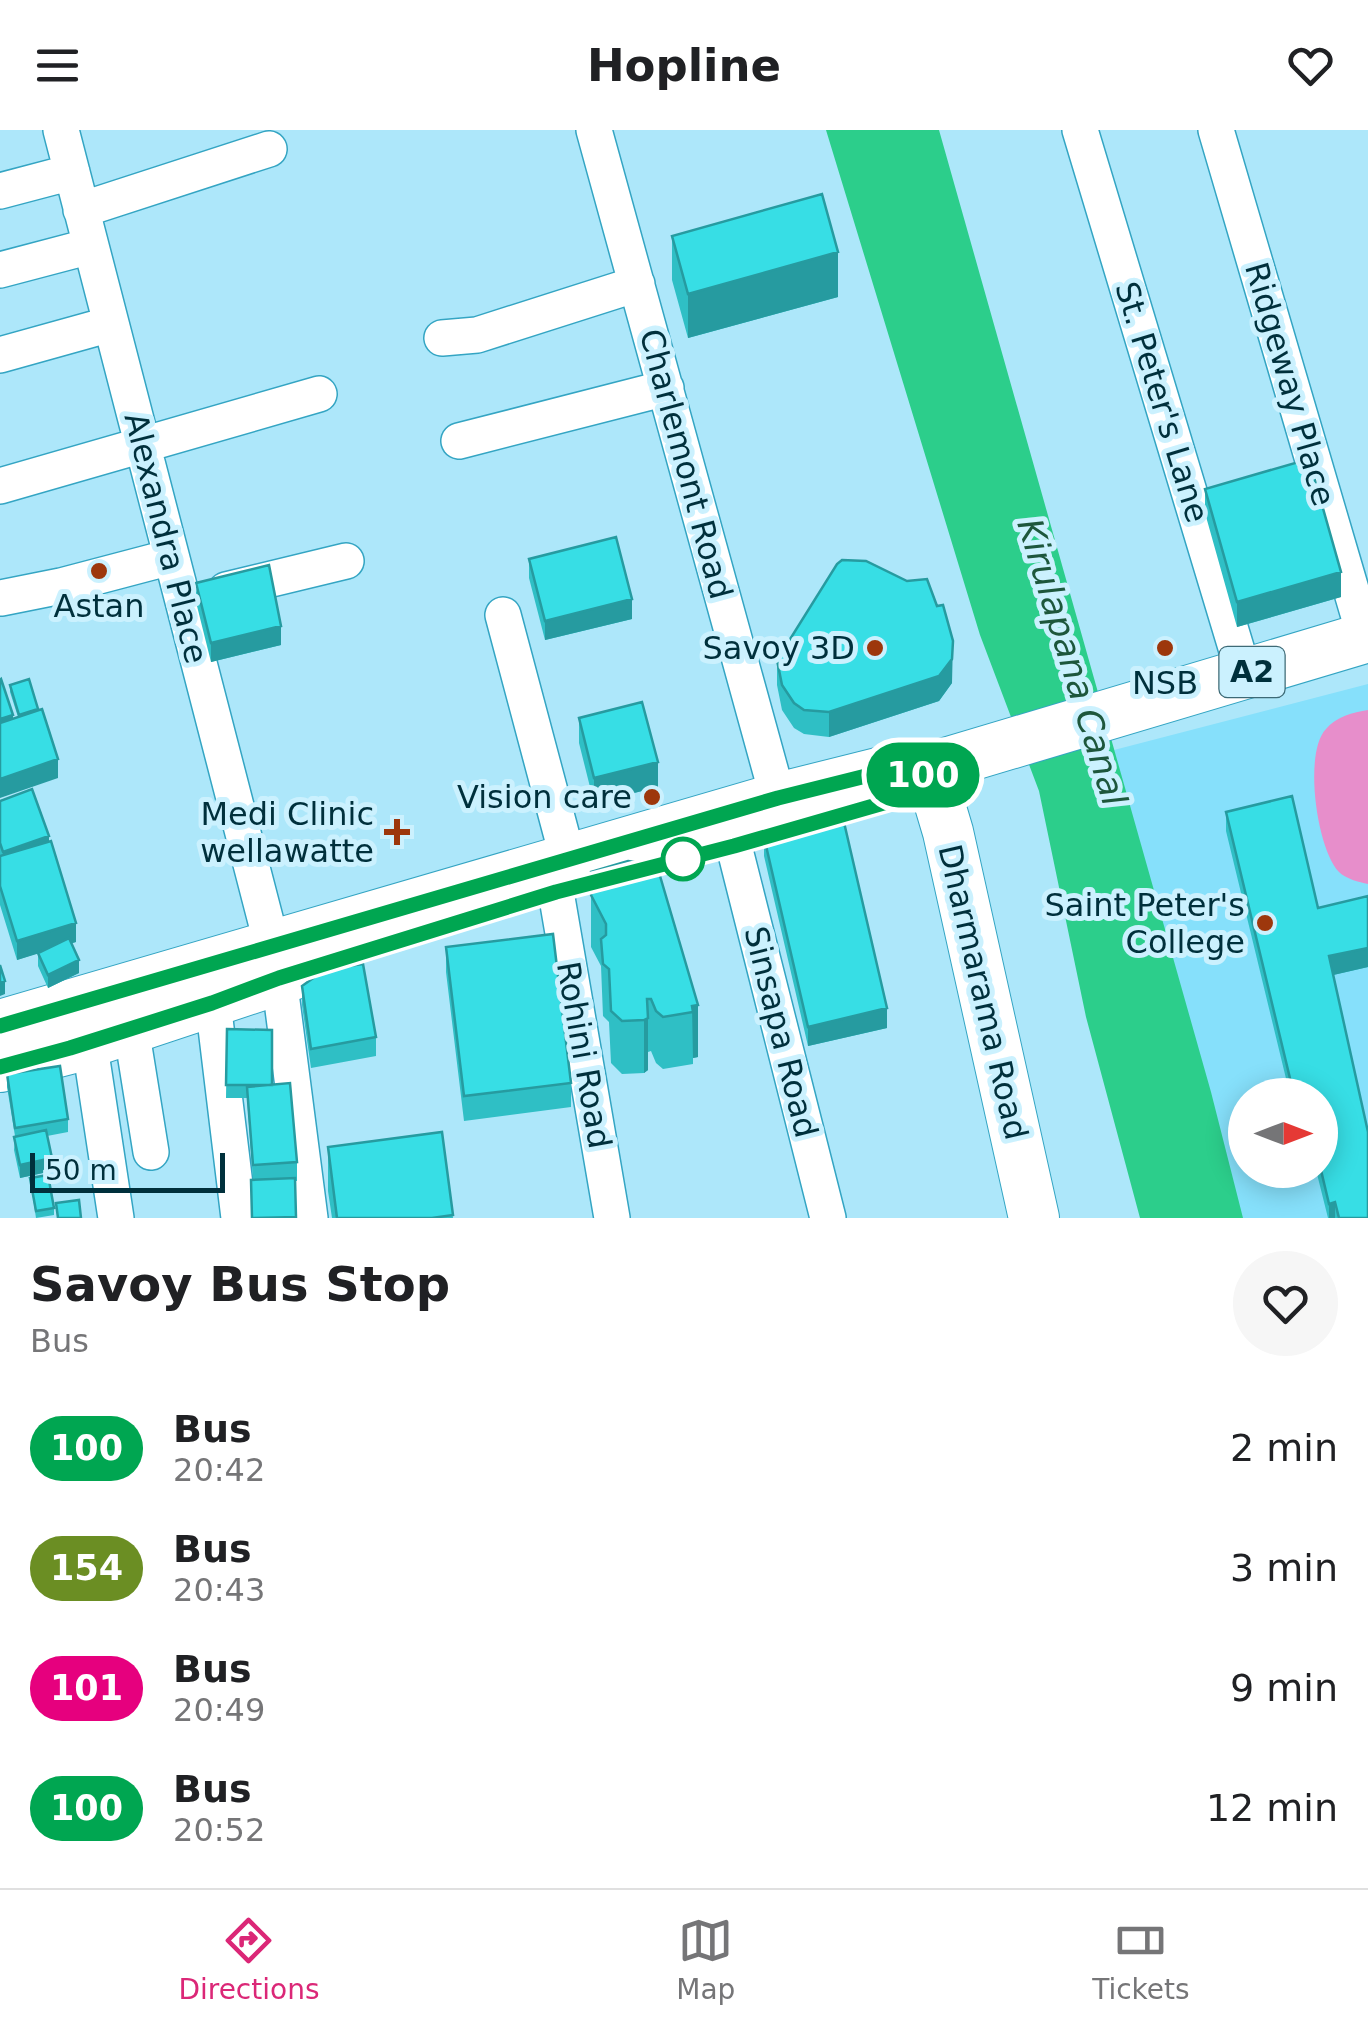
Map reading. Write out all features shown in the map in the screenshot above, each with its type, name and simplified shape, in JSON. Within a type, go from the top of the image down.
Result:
[{"type":"highway","name":"A2","points":[[0,1026],[276,962],[562,876],[778,798],[898,768],[929,768],[1366,637]]},
{"type":"highway","name":"A2","points":[[562,876],[734,846],[908,796],[929,768]]},
{"type":"highway","name":"Dharmarama Road","points":[[929,768],[948,832],[1034,1218]]},
{"type":"highway","name":"A2","points":[[0,1067],[212,1003],[276,962]]},
{"type":"street","name":"Alexandra Place","points":[[61,130],[276,962],[310,1218]]},
{"type":"street","name":"Charlemont Road","points":[[594,130],[778,798]]},
{"type":"street","name":"St. Peter's Lane","points":[[1080,130],[1244,674]]},
{"type":"street","name":"Ridgeway Place","points":[[1216,130],[1366,637]]},
{"type":"street","points":[[82,210],[269,150]]},
{"type":"street","points":[[0,191],[72,172]]},
{"type":"street","points":[[0,270],[91,246]]},
{"type":"street","points":[[442,338],[476,335],[637,284]]},
{"type":"street","points":[[0,355],[111,324]]},
{"type":"street","points":[[459,441],[666,388]]},
{"type":"street","points":[[0,486],[319,394]]},
{"type":"street","points":[[1,598],[171,557]]},
{"type":"street","points":[[182,601],[346,560]]},
{"type":"street","name":"Rohini Road","points":[[503,615],[562,876],[612,1218]]},
{"type":"street","name":"Sinsapa Road","points":[[734,846],[828,1218]]},
{"type":"street","points":[[212,1003],[239,1218]]},
{"type":"street","points":[[97,1039],[151,1152]]},
{"type":"street","points":[[92,1218],[97,1039]]},
{"type":"street","points":[[97,1039],[116,1218]]},
{"type":"shaded area","name":"Saint Peter's College","points":[[1368,684],[1368,1218],[1242,1218],[1234,1188],[1338,1188],[1338,1078],[1228,1078],[1228,1167],[1114,750]]},
{"type":"shaded area","points":[[1368,710],[1368,884],[1342,874],[1331,861],[1319,823],[1314,779],[1319,741],[1326,729],[1345,716]]},
{"type":"water","name":"Kirulapana Canal","points":[[826,130],[939,130],[1211,1092],[1228,1159],[1228,1188],[1235,1188],[1243,1218],[1140,1218],[1086,1017],[1039,791],[980,635]]},
{"type":"building","points":[[822,194],[838,252],[688,294],[672,236]]},
{"type":"building","points":[[1309,459],[1341,572],[1237,602],[1205,489]]},
{"type":"building","points":[[616,537],[632,599],[545,621],[529,559]]},
{"type":"building","name":"Savoy 3D","points":[[842,560],[866,561],[907,581],[927,579],[937,606],[943,605],[953,641],[952,659],[939,676],[829,712],[804,710],[782,685],[777,660]]},
{"type":"building","points":[[269,565],[281,626],[211,643],[196,583]]},
{"type":"building","points":[[29,679],[38,709],[19,715],[10,685]]},
{"type":"building","points":[[0,680],[13,715],[0,719]]},
{"type":"building","points":[[642,702],[658,762],[594,778],[579,718]]},
{"type":"building","points":[[42,709],[58,759],[0,779],[0,723]]},
{"type":"building","points":[[32,789],[49,836],[3,852],[0,801]]},
{"type":"building","points":[[1292,796],[1318,908],[1368,896],[1368,948],[1329,956],[1368,1132],[1368,1218],[1339,1218],[1335,1202],[1329,1204],[1325,1188],[1338,1188],[1338,1078],[1290,1078],[1226,812]]},
{"type":"building","points":[[843,818],[887,1008],[808,1027],[764,837]]},
{"type":"building","points":[[51,841],[76,923],[17,941],[0,886],[0,856]]},
{"type":"building","points":[[628,861],[653,865],[660,876],[698,1005],[692,1006],[693,1012],[663,1017],[651,999],[647,999],[648,1018],[644,1020],[622,1021],[611,1011],[609,969],[603,964],[601,939],[606,935],[606,924],[591,895],[591,872]]},
{"type":"building","points":[[553,934],[571,1083],[464,1096],[446,947]]},
{"type":"building","points":[[69,938],[79,960],[48,975],[38,953]]},
{"type":"building","points":[[363,964],[376,1037],[311,1049],[302,986],[326,969]]},
{"type":"building","points":[[227,1029],[272,1030],[272,1085],[226,1085]]},
{"type":"building","points":[[60,1066],[68,1119],[15,1128],[7,1074]]},
{"type":"building","points":[[290,1083],[297,1162],[253,1165],[247,1087]]},
{"type":"building","points":[[46,1130],[52,1158],[20,1165],[14,1137]]},
{"type":"building","points":[[442,1132],[453,1215],[337,1218],[328,1147]]},
{"type":"building","points":[[48,1175],[54,1208],[36,1211],[30,1178]]},
{"type":"building","points":[[295,1178],[296,1217],[252,1218],[251,1180]]},
{"type":"building","points":[[79,1200],[81,1218],[58,1218],[56,1203]]},
{"type":"bus line","name":"100","points":[[0,1026],[778,798],[898,768],[929,768],[908,796],[556,892],[0,1067]]},
{"type":"place","name":"Astan","points":[[99,571]]},
{"type":"place","name":"Savoy 3D","points":[[875,648]]},
{"type":"place","name":"NSB","points":[[1165,648]]},
{"type":"place","name":"Vision care","points":[[652,797]]},
{"type":"place","name":"Medi Clinic wellawatte","points":[[397,832]]},
{"type":"place","name":"Saint Peter's College","points":[[1265,923]]}]
